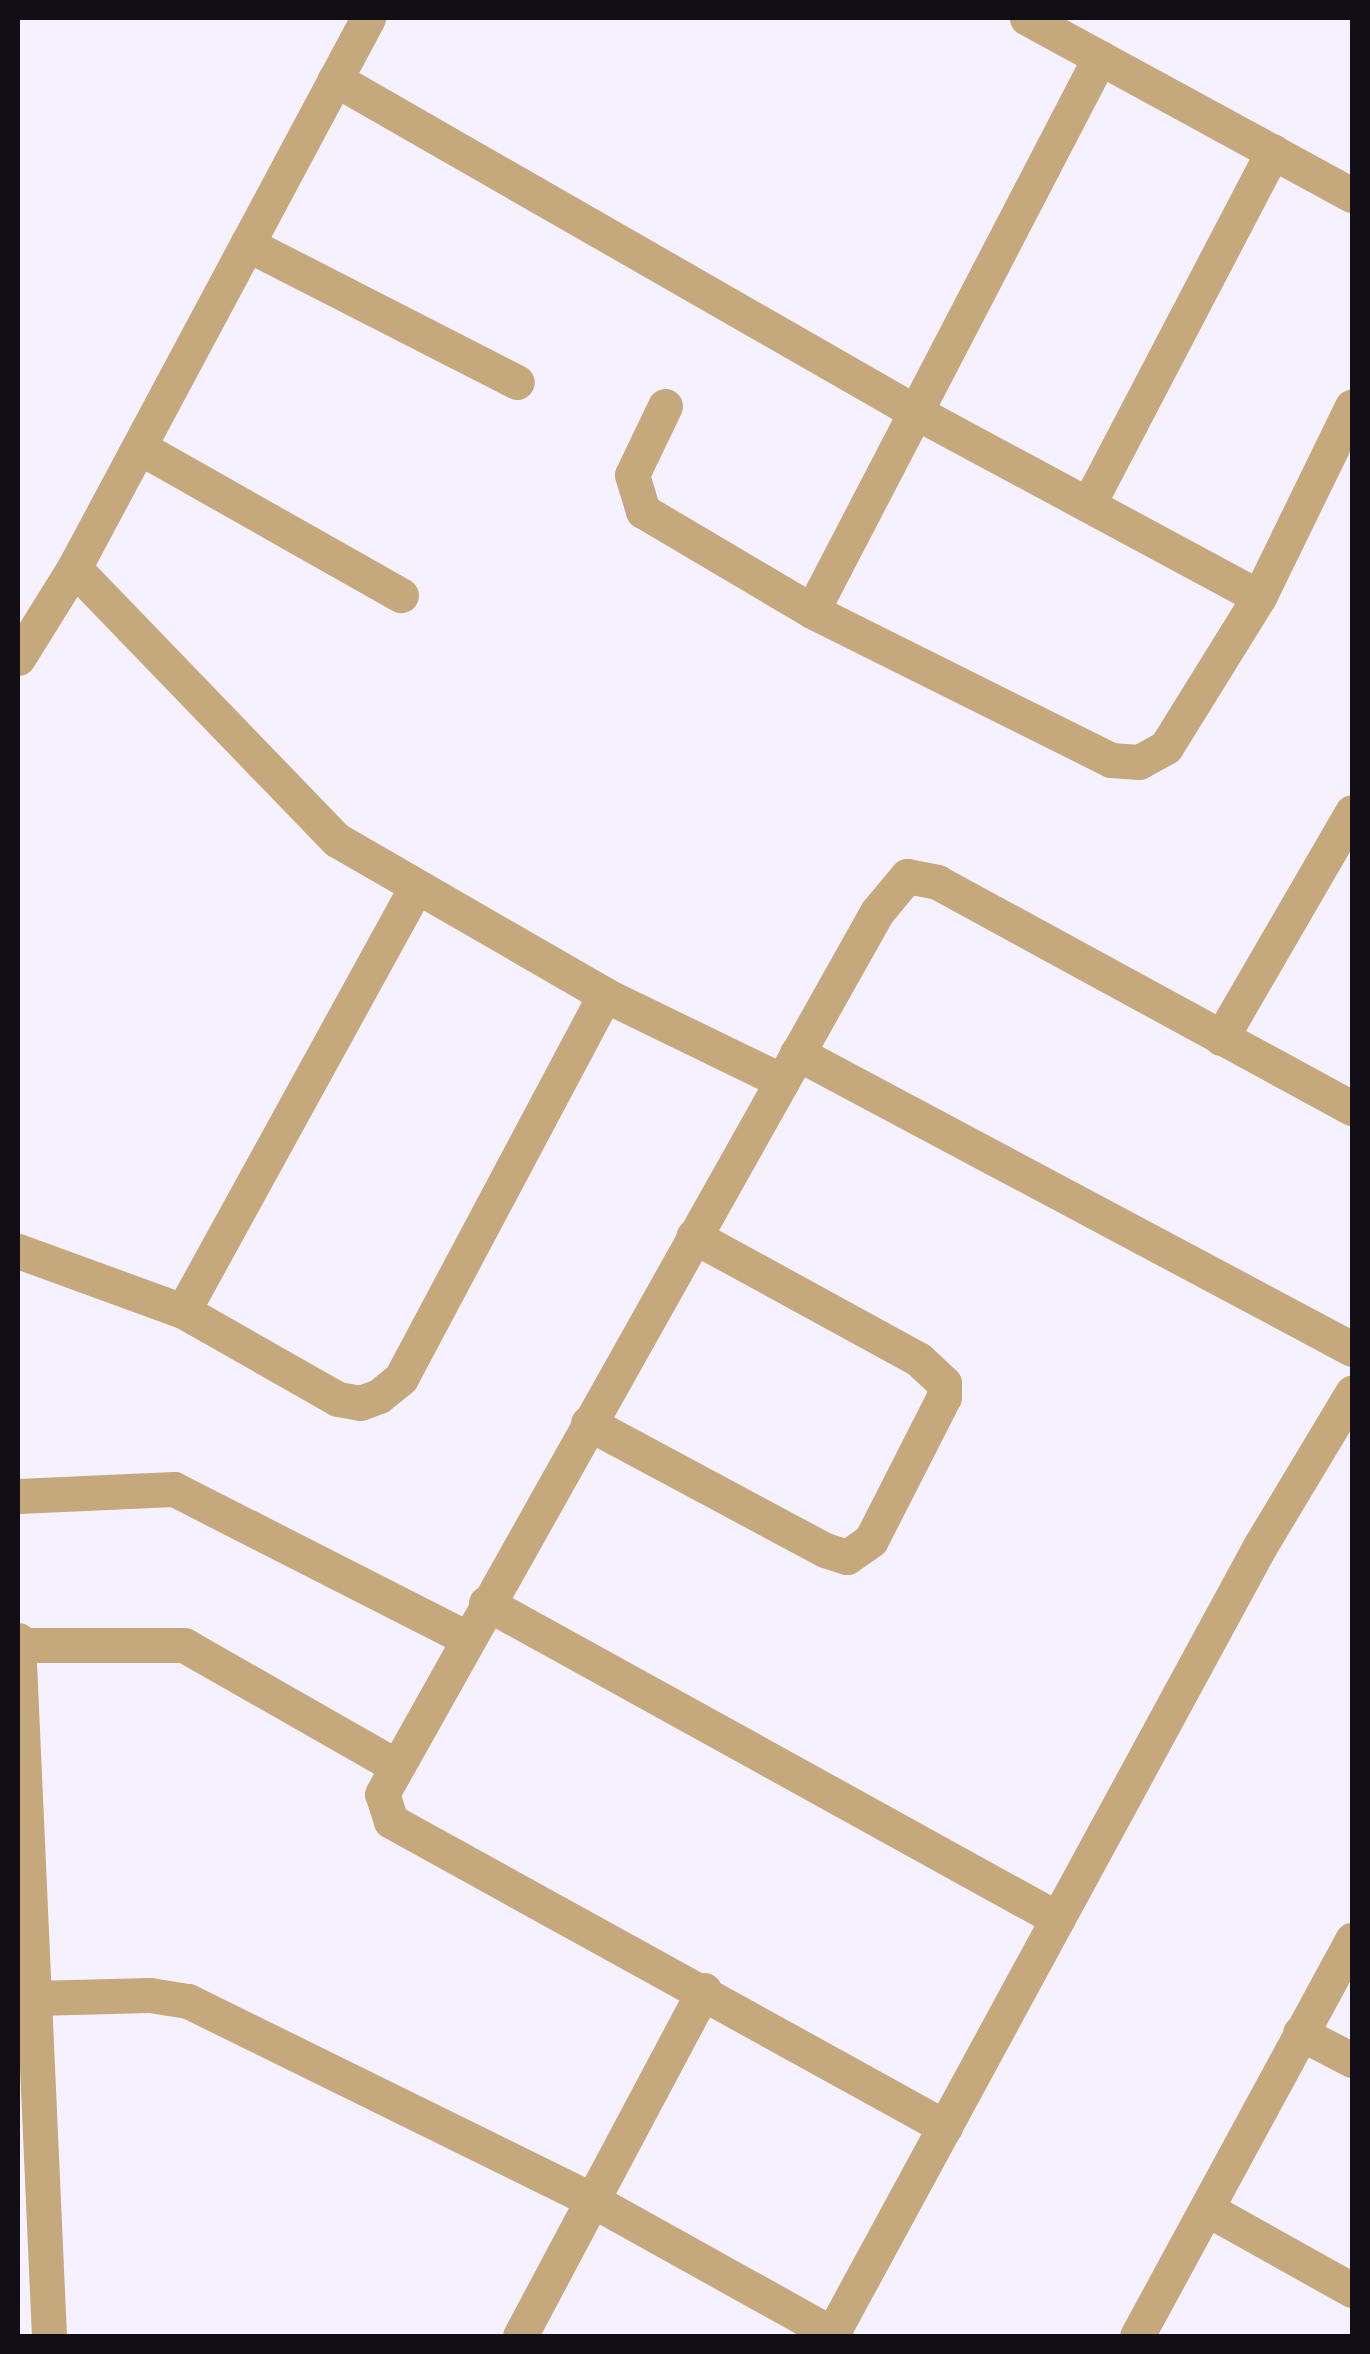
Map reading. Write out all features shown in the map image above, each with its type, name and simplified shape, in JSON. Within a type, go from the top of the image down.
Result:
[{"type":"street","points":[[18,658],[74,568],[368,18]]},
{"type":"street","points":[[1028,18],[1352,195]]},
{"type":"street","points":[[812,611],[912,410],[1100,57]]},
{"type":"street","points":[[334,79],[912,410],[1259,597]]},
{"type":"street","points":[[1089,502],[1273,151]]},
{"type":"street","points":[[247,244],[517,382]]},
{"type":"street","points":[[665,406],[632,475],[643,511],[812,611],[1111,760],[1139,762],[1166,747],[1259,597],[1352,406]]},
{"type":"street","points":[[139,447],[401,595]]},
{"type":"street","points":[[74,568],[338,840],[414,890],[606,996],[789,1067],[1352,1349]]},
{"type":"street","points":[[1221,1038],[1352,812]]},
{"type":"street","points":[[945,2128],[704,1990],[391,1821],[382,1794],[394,1765],[877,912],[908,876],[937,882],[1352,1108]]},
{"type":"street","points":[[183,1310],[414,890]]},
{"type":"street","points":[[18,1250],[183,1310],[338,1399],[360,1403],[379,1396],[401,1378],[606,996]]},
{"type":"street","points":[[588,1423],[826,1550],[847,1557],[871,1540],[944,1397],[944,1383],[918,1360],[693,1236]]},
{"type":"street","points":[[34,1998],[150,1995],[188,2001],[592,2200],[834,2335],[1260,1546],[1352,1392]]},
{"type":"street","points":[[18,1496],[174,1488],[466,1638]]},
{"type":"street","points":[[486,1604],[1058,1919]]},
{"type":"street","points":[[49,2336],[31,2217],[34,1998],[23,1961],[18,1643],[184,1645],[394,1765]]},
{"type":"street","points":[[1137,2336],[1352,1940]]},
{"type":"street","points":[[520,2336],[704,1990]]},
{"type":"street","points":[[1300,2033],[1352,2060]]},
{"type":"street","points":[[1207,2209],[1352,2290]]}]
